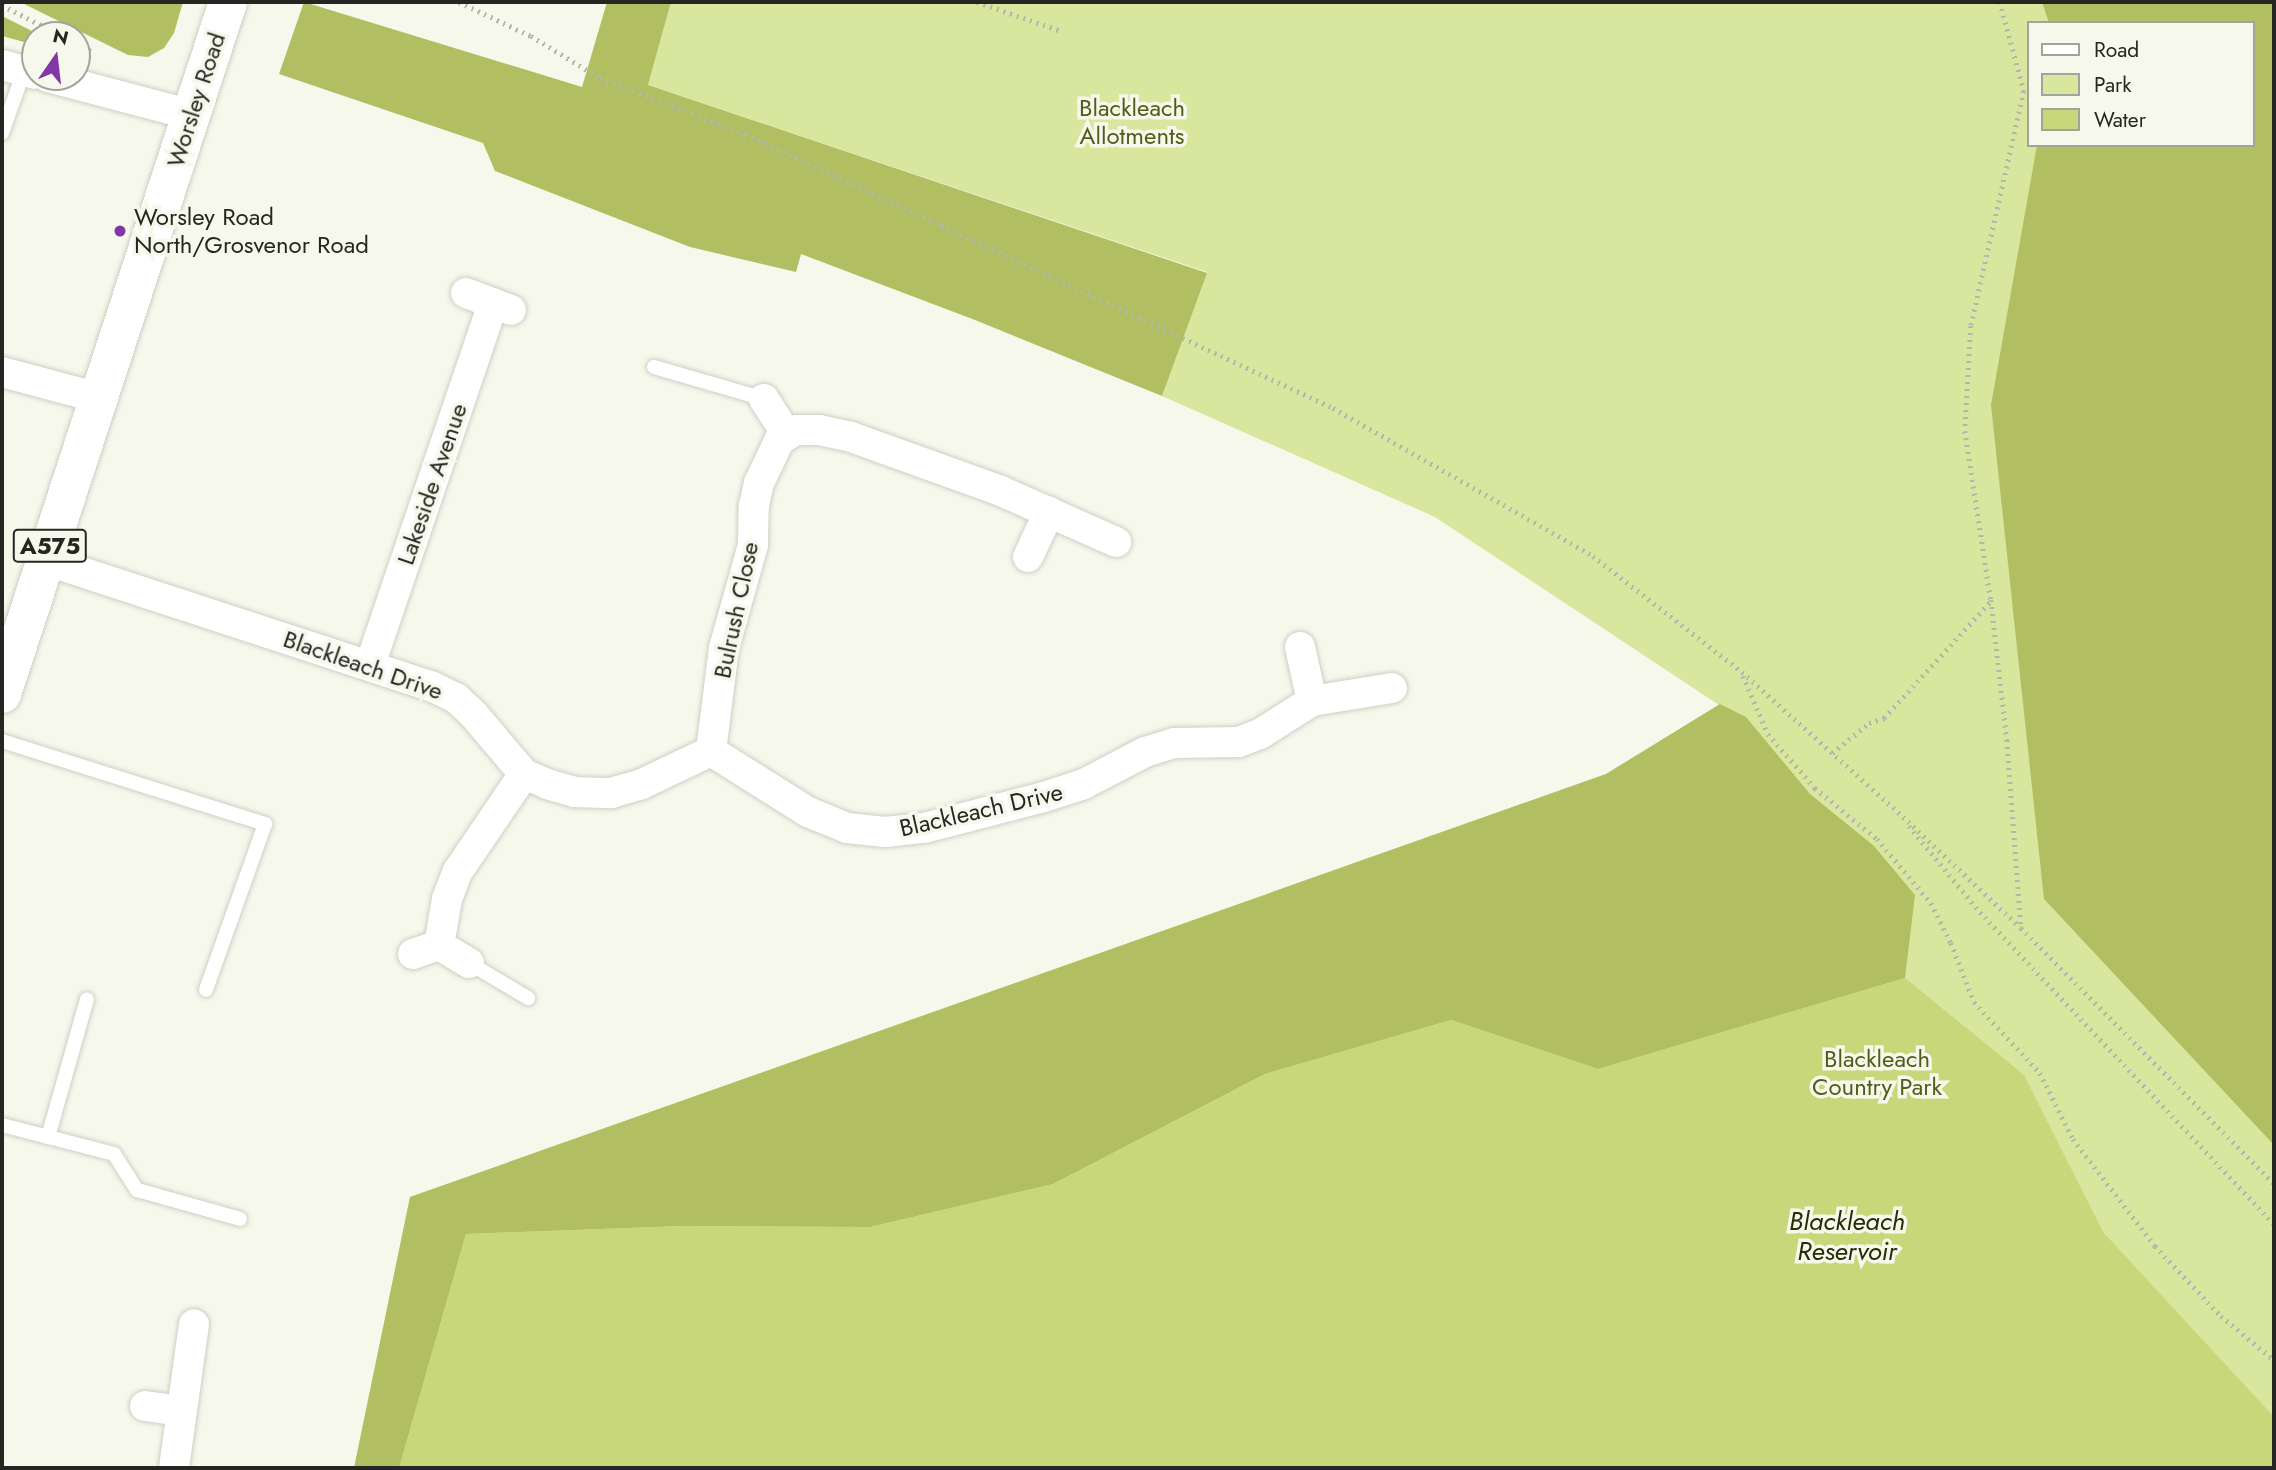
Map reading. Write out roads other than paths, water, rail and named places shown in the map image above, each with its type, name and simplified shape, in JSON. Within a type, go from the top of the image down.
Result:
[{"type":"main road","name":"Worsley Road","points":[[99,398],[228,2]]},
{"type":"main road","name":"A575","points":[[4,680],[99,398]]},
{"type":"street","points":[[91,82],[197,99]]},
{"type":"street","name":"Lakeside Avenue","points":[[370,665],[490,302]]},
{"type":"street","points":[[2,372],[99,398]]},
{"type":"street","points":[[764,399],[787,435],[797,430],[819,430],[851,437],[1001,491],[1116,542]]},
{"type":"street","name":"Bulrush Close","points":[[711,751],[724,648],[750,558],[759,483],[779,441],[787,435]]},
{"type":"street","points":[[1028,557],[1049,512]]},
{"type":"street","name":"Blackleach Drive","points":[[46,560],[370,665],[456,698],[524,774]]},
{"type":"street","points":[[1300,646],[1312,701]]},
{"type":"street","name":"Blackleach Drive","points":[[711,751],[808,812],[847,828],[885,832],[924,828],[1044,797],[1082,785],[1145,752],[1174,743],[1239,742],[1260,734],[1312,701],[1392,688]]},
{"type":"street","points":[[470,963],[426,950],[458,870],[524,774],[575,792],[611,793],[642,784],[711,751]]},
{"type":"street","points":[[174,1468],[194,1324]]},
{"type":"street","points":[[145,1406],[182,1411]]},
{"type":"lane","points":[[2,133],[21,87]]},
{"type":"lane","points":[[654,367],[764,399]]},
{"type":"lane","points":[[2,741],[265,824],[206,990]]},
{"type":"lane","points":[[470,963],[528,998]]},
{"type":"lane","points":[[48,1137],[87,999]]},
{"type":"lane","points":[[2,1125],[114,1154],[137,1190],[240,1219]]},
{"type":"water","name":"Blackleach Reservoir","points":[[1905,978],[2024,1075],[2103,1232],[2274,1417],[2274,1468],[399,1468],[466,1234],[682,1226],[870,1227],[1053,1184],[1265,1074],[1451,1020],[1598,1069]]},
{"type":"place","name":"Worsley Road North/Grosvenor Road","points":[[120,231]]},
{"type":"park label","name":"Blackleach Allotments","points":[[1132,122]]},
{"type":"park label","name":"Blackleach Country Park","points":[[1877,1073]]}]
